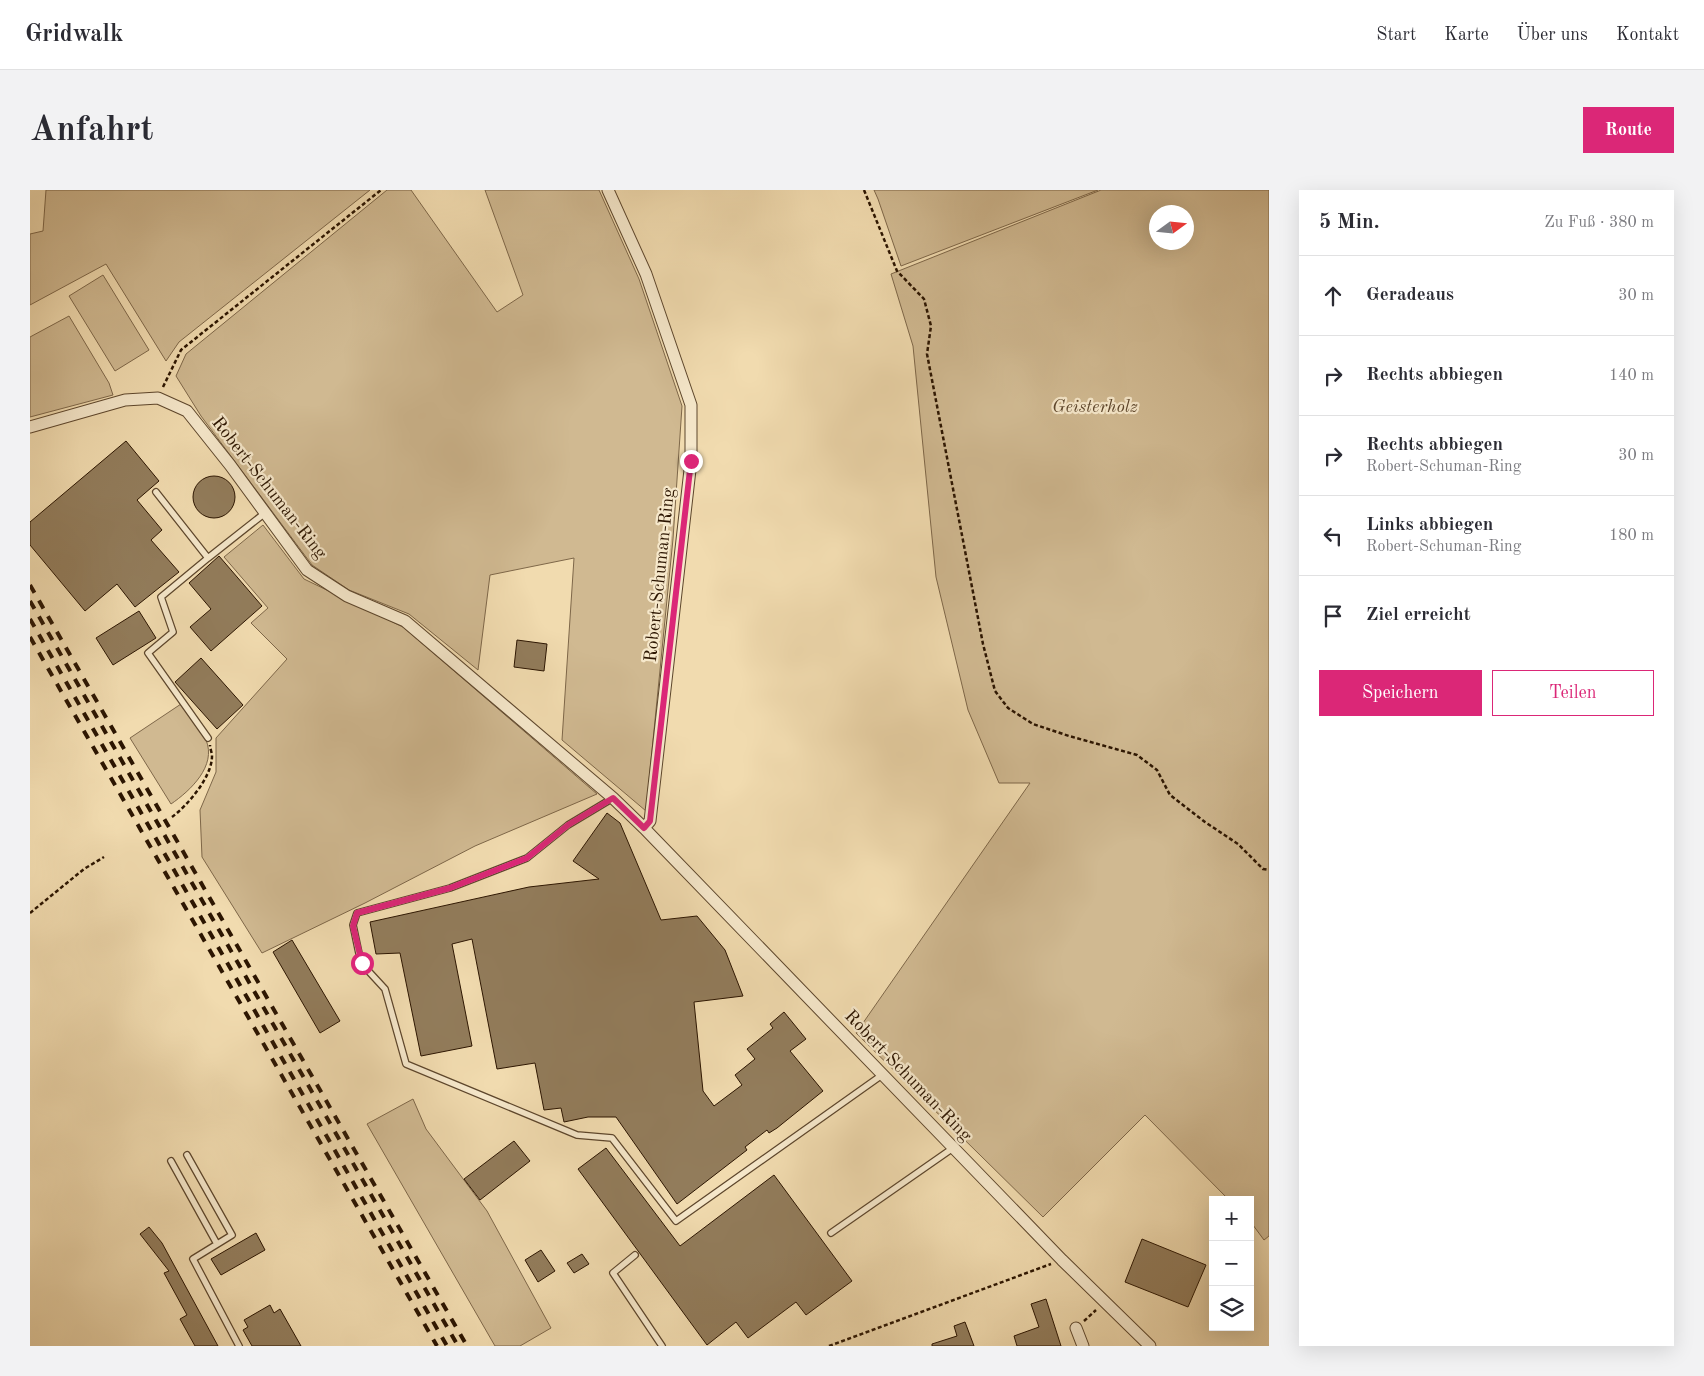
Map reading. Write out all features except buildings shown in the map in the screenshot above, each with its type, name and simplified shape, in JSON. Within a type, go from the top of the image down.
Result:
[{"type":"street","name":"Robert-Schuman-Ring","points":[[608,190],[646,274],[691,405],[691,461],[650,821],[644,828]]},
{"type":"street","name":"Robert-Schuman-Ring","points":[[30,427],[125,400],[158,398],[187,411],[230,465],[307,570],[347,596],[405,621],[613,798],[1062,1260],[1150,1346]]},
{"type":"street","points":[[1076,1328],[1083,1346]]},
{"type":"lane","points":[[156,492],[208,558]]},
{"type":"lane","points":[[208,738],[148,653],[173,632],[160,597],[265,513]]},
{"type":"lane","points":[[613,798],[568,825],[527,858],[450,888],[357,913],[353,926],[362,963],[386,989],[406,1064],[577,1135],[612,1138],[676,1221],[882,1075]]},
{"type":"lane","points":[[831,1233],[953,1148]]},
{"type":"lane","points":[[187,1155],[232,1236],[193,1259],[239,1346]]},
{"type":"lane","points":[[171,1160],[217,1244]]},
{"type":"lane","points":[[635,1255],[613,1273],[662,1346]]},
{"type":"path","points":[[158,398],[181,350],[381,190]]},
{"type":"path","points":[[864,190],[897,271],[924,299],[931,326],[927,354],[982,644],[994,691],[1008,708],[1033,724],[1137,755],[1157,770],[1170,795],[1238,844],[1263,869],[1269,870]]},
{"type":"path","points":[[172,817],[182,810],[205,780],[212,757],[208,738]]},
{"type":"path","points":[[30,913],[84,869],[104,857]]},
{"type":"path","points":[[829,1346],[1062,1260]]},
{"type":"path","points":[[1076,1328],[1104,1302]]},
{"type":"green space","points":[[46,190],[370,190],[179,342],[166,361],[106,264],[30,305],[30,234],[43,231]]},
{"type":"green space","points":[[387,190],[411,190],[497,312],[523,295],[485,190],[599,190],[639,279],[682,406],[673,539],[646,811],[562,740],[574,558],[490,575],[478,670],[409,614],[349,590],[312,565],[201,416],[176,376],[186,354]]},
{"type":"green space","points":[[874,190],[1098,190],[901,266]]},
{"type":"green space","name":"Geisterholz","points":[[1101,190],[1269,190],[1269,1236],[1264,1240],[1254,1226],[1254,1196],[1225,1196],[1145,1115],[1043,1217],[856,1033],[1030,783],[999,783],[968,710],[936,577],[913,346],[891,274]]},
{"type":"green space","points":[[103,275],[149,350],[115,371],[69,296]]},
{"type":"green space","points":[[69,316],[109,383],[113,395],[30,417],[30,337]]},
{"type":"green space","points":[[263,525],[304,579],[403,627],[597,794],[475,846],[365,903],[262,953],[202,857],[200,810],[216,772],[216,738],[287,659],[251,623],[268,608],[224,557]]},
{"type":"green space","points":[[181,704],[206,740],[208,759],[200,777],[171,804],[130,738]]},
{"type":"green space","points":[[413,1099],[426,1129],[487,1211],[551,1328],[520,1346],[495,1346],[367,1124]]},
{"type":"railway","points":[[30,585],[467,1346]]},
{"type":"railway","points":[[30,601],[458,1346]]},
{"type":"railway","points":[[30,619],[447,1346]]},
{"type":"railway","points":[[30,637],[437,1346]]},
{"type":"route","points":[[362,963],[353,926],[357,913],[450,888],[527,858],[568,825],[613,798],[644,828],[650,821],[691,461]]}]
